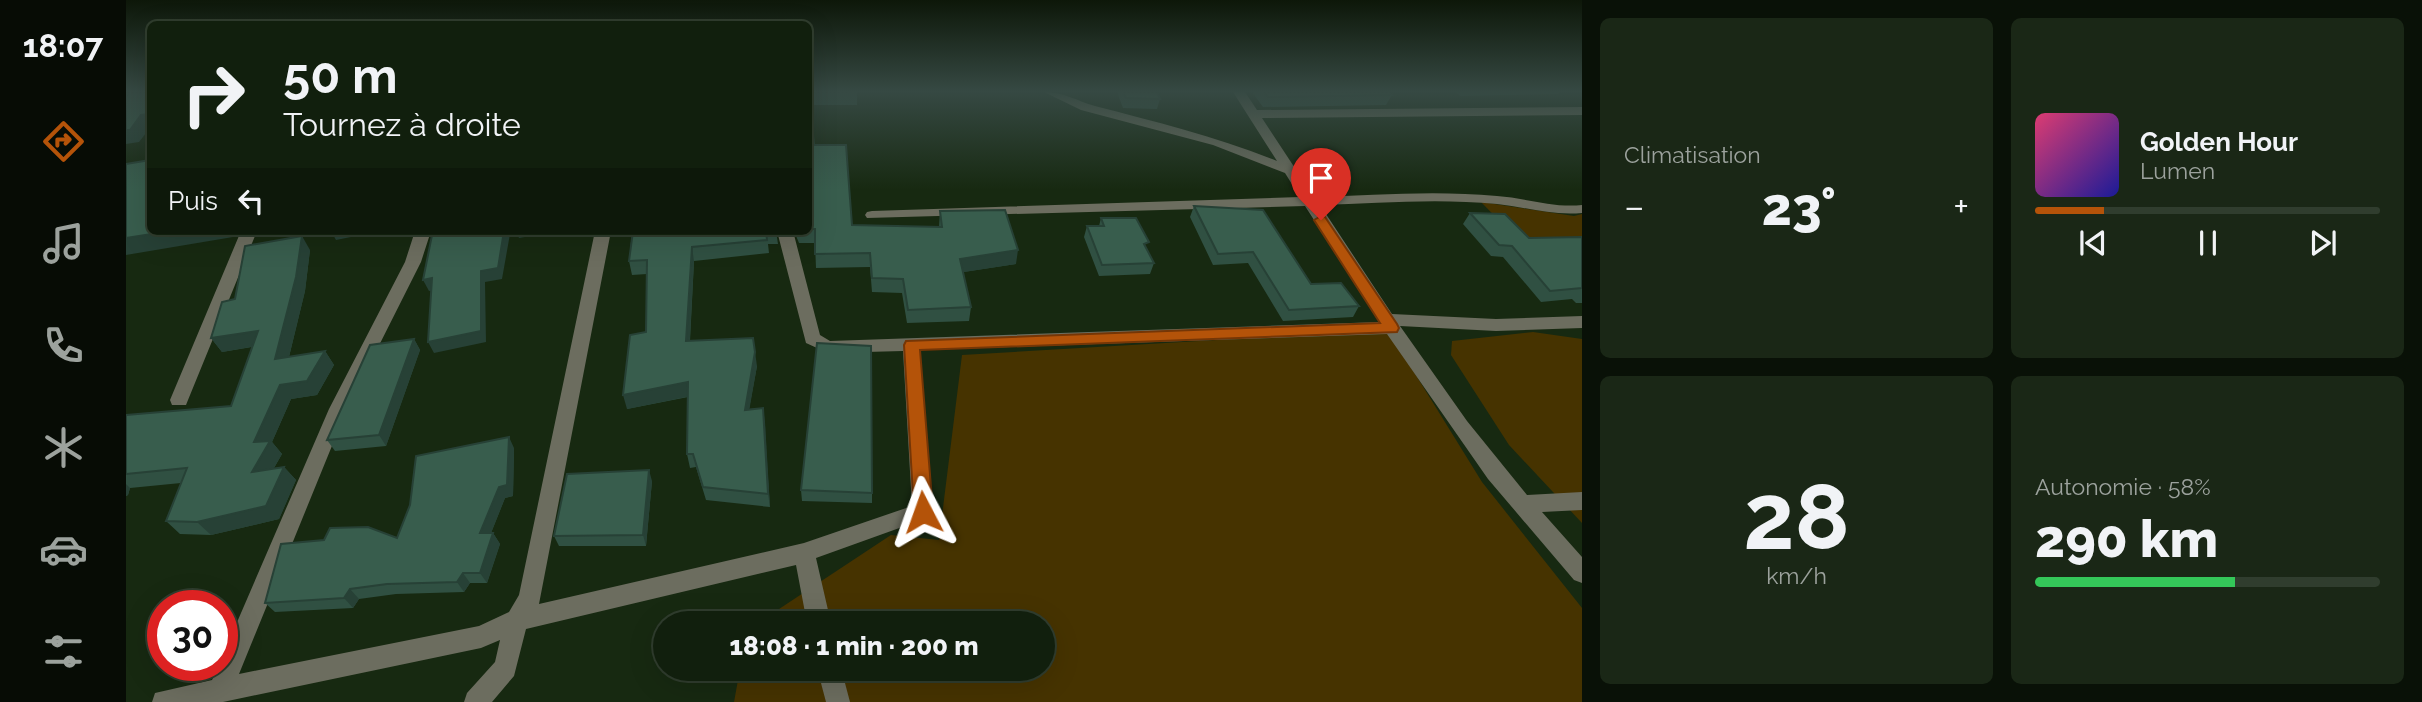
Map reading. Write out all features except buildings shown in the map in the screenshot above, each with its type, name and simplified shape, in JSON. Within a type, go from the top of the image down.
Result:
[{"type":"street","points":[[1152,125],[1217,142],[1288,170]]},
{"type":"street","points":[[1259,125],[1389,324],[1494,473],[1582,573]]},
{"type":"street","points":[[872,215],[1437,197],[1498,200],[1563,211],[1582,209]]},
{"type":"street","points":[[179,400],[248,235]]},
{"type":"street","points":[[220,691],[338,409],[413,262],[422,235]]},
{"type":"street","points":[[476,702],[505,668],[517,621],[530,597],[602,235]]},
{"type":"street","points":[[786,235],[812,339],[828,348],[1389,324],[1496,325],[1582,322]]},
{"type":"street","points":[[164,702],[220,691],[257,692],[481,637],[517,621],[804,553],[923,512],[912,345]]},
{"type":"street","points":[[1522,504],[1582,501]]},
{"type":"street","points":[[804,553],[816,611]]},
{"type":"street","points":[[832,681],[838,702]]},
{"type":"shaded area","points":[[1481,202],[1574,216],[1582,214],[1582,245],[1524,246]]},
{"type":"shaded area","points":[[1388,330],[1482,482],[1582,608],[1582,702],[734,702],[738,681],[1055,681],[1055,611],[776,611],[891,535],[939,540],[962,355]]},
{"type":"shaded area","points":[[1533,332],[1582,339],[1582,523],[1509,445],[1451,355],[1452,341]]},
{"type":"route","points":[[923,512],[912,345],[1391,328],[1321,220]]}]
